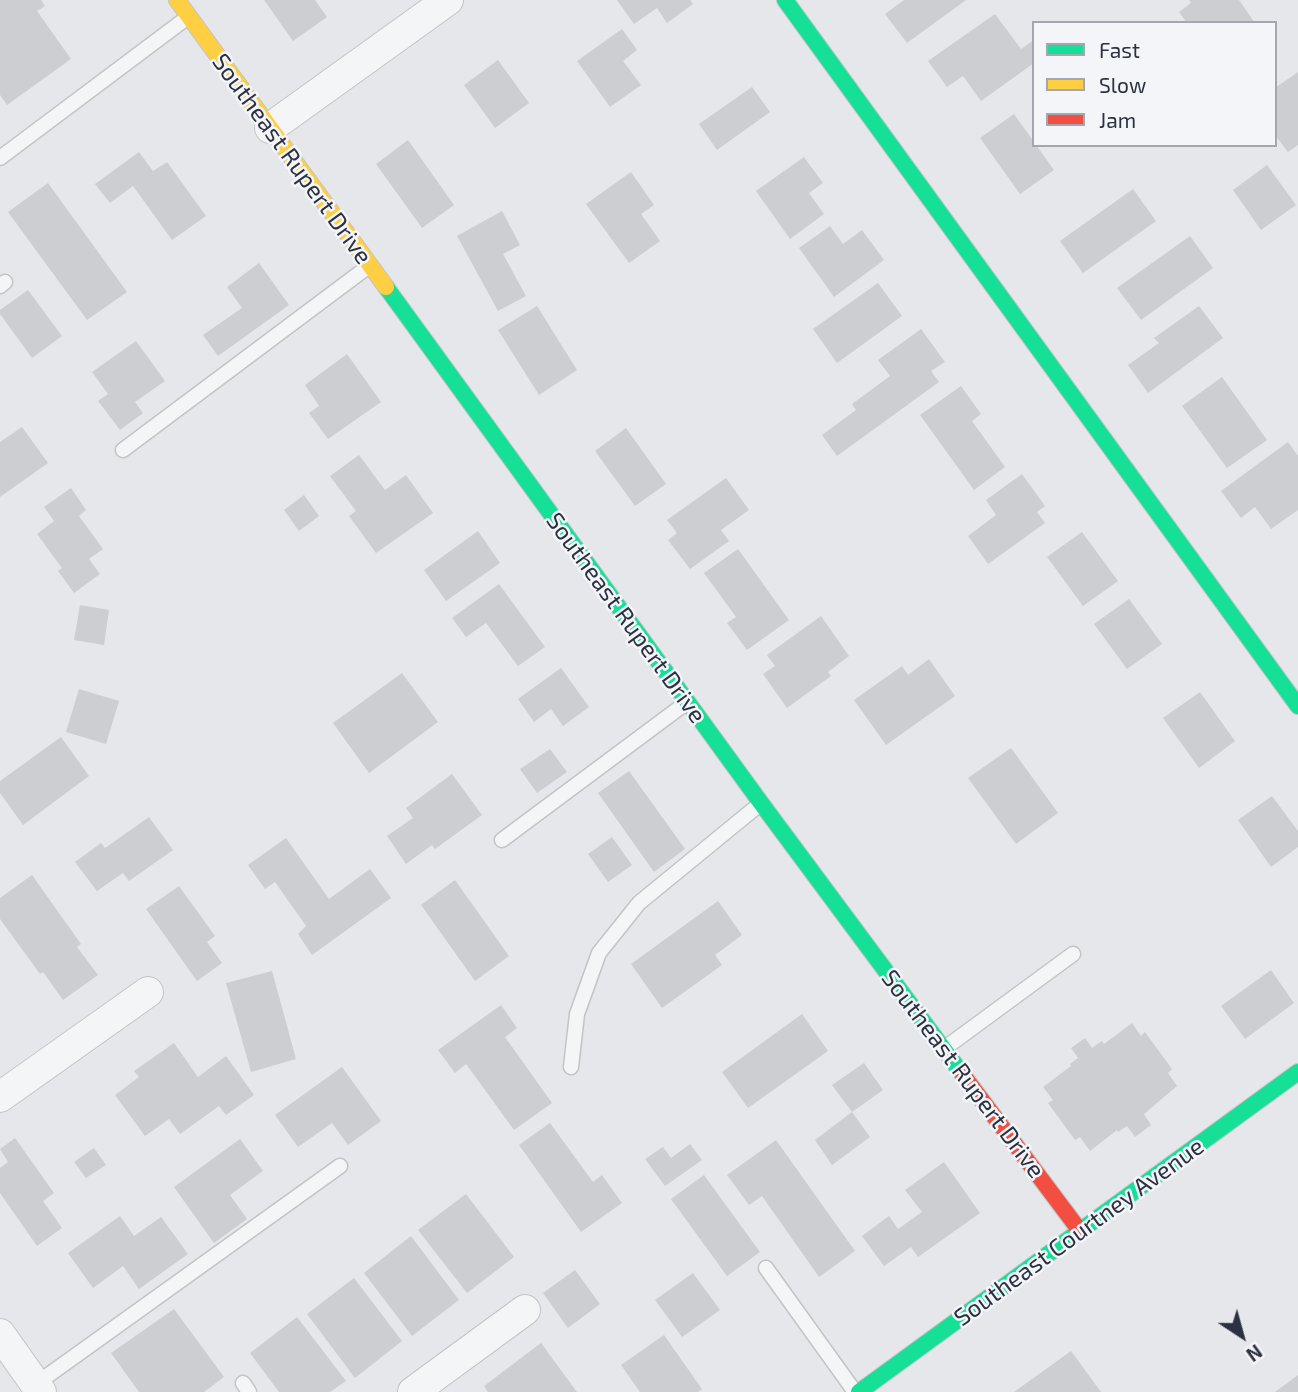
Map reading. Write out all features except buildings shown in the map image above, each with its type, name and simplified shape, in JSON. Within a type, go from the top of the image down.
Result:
[{"type":"street","name":"Southeast Rupert Drive","points":[[177,0],[761,803],[1080,1231]]},
{"type":"street","points":[[270,128],[448,0]]},
{"type":"street","points":[[785,0],[1298,706]]},
{"type":"street","points":[[0,1097],[148,992]]},
{"type":"street","name":"Southeast Courtney Avenue","points":[[857,1392],[1298,1072]]},
{"type":"street","points":[[425,1389],[526,1310]]},
{"type":"street","points":[[0,1334],[38,1388]]},
{"type":"lane","points":[[0,158],[189,17]]},
{"type":"lane","points":[[123,450],[370,265]]},
{"type":"lane","points":[[502,840],[688,702]]},
{"type":"lane","points":[[571,1067],[577,1014],[599,953],[639,903],[761,803]]},
{"type":"lane","points":[[945,1048],[1073,954]]},
{"type":"lane","points":[[38,1388],[340,1166]]},
{"type":"lane","points":[[766,1268],[857,1392]]},
{"type":"traffic: fast","points":[[785,0],[1298,706]]},
{"type":"traffic: fast","points":[[386,287],[761,803],[963,1075]]},
{"type":"traffic: fast","points":[[859,1392],[1298,1072]]},
{"type":"traffic: slow","points":[[177,0],[386,287]]},
{"type":"traffic: jam","points":[[963,1075],[1080,1231]]}]
